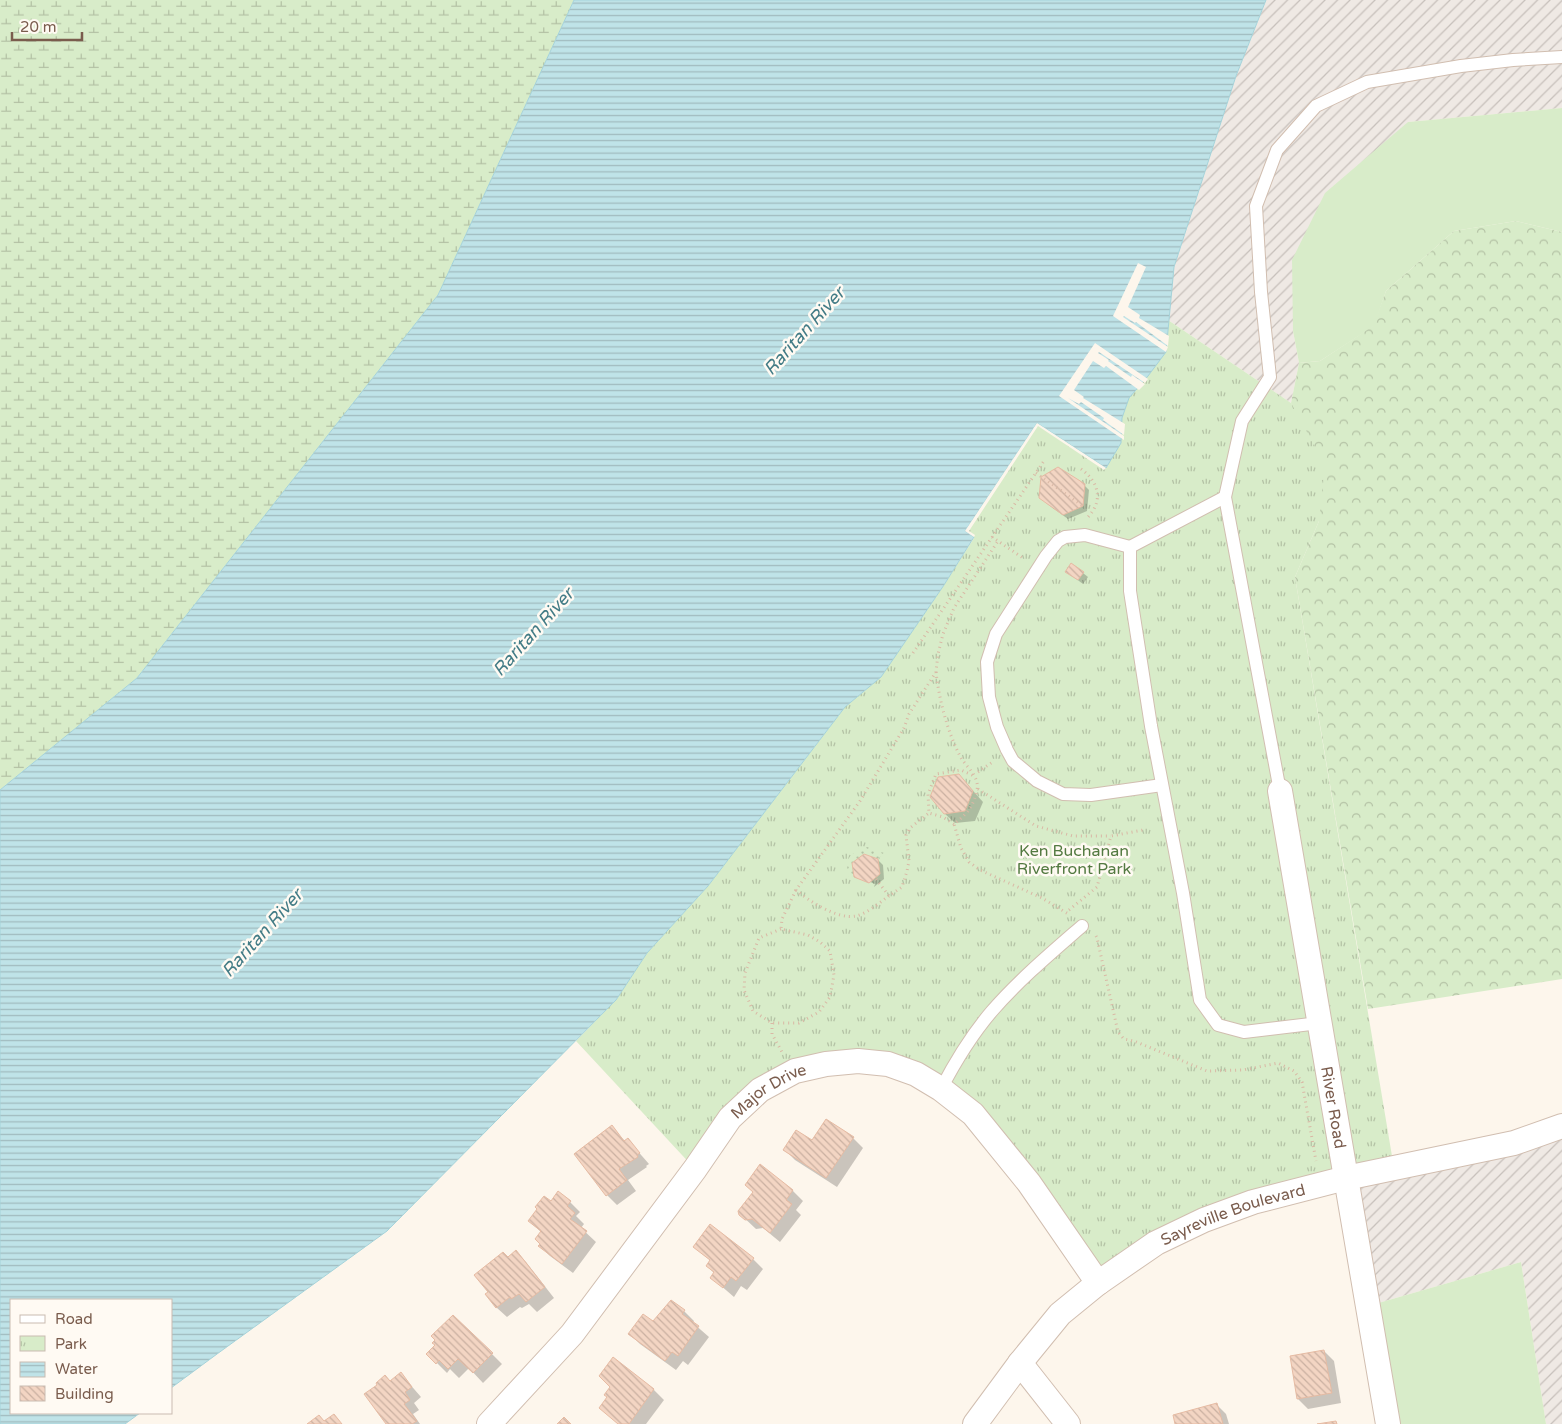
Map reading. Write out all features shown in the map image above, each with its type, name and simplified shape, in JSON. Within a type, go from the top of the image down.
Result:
[{"type":"street","name":"River Road","points":[[1280,791],[1388,1424]]},
{"type":"street","name":"Major Drive","points":[[488,1424],[572,1334],[695,1169],[730,1118],[760,1090],[795,1072],[826,1064],[858,1061],[888,1064],[916,1074],[942,1089],[973,1114],[1029,1184],[1098,1283]]},
{"type":"street","name":"Sayreville Boulevard","points":[[975,1424],[1020,1363],[1060,1314],[1098,1283],[1156,1243],[1204,1220],[1252,1202],[1346,1178],[1514,1143],[1562,1126]]},
{"type":"street","points":[[1020,1363],[1068,1424]]},
{"type":"lane","points":[[1280,791],[1226,498],[1242,421],[1270,377],[1261,292],[1256,206],[1277,150],[1316,106],[1367,82],[1460,66],[1562,57]]},
{"type":"lane","points":[[1162,785],[1091,795],[1063,794],[1037,781],[1013,761],[997,727],[989,697],[987,662],[996,634],[1051,548],[1058,541],[1065,537],[1085,535],[1130,547],[1226,498]]},
{"type":"lane","points":[[1130,547],[1130,591],[1200,1000],[1218,1025],[1244,1032],[1319,1023]]},
{"type":"lane","points":[[942,1089],[952,1068],[991,1012],[1033,969],[1082,926]]},
{"type":"path","points":[[913,653],[1044,461]]},
{"type":"path","points":[[1081,469],[1092,478],[1098,494],[1092,512],[1081,522]]},
{"type":"path","points":[[1036,473],[1083,506]]},
{"type":"path","points":[[992,537],[1038,568]]},
{"type":"path","points":[[954,824],[968,814],[978,789],[975,776],[959,755],[940,702],[936,672],[938,654],[943,634],[954,608],[998,541]]},
{"type":"path","points":[[781,929],[782,918],[796,890],[860,802],[904,728],[909,714],[936,672]]},
{"type":"path","points":[[929,813],[928,794],[936,774],[961,770],[975,776]]},
{"type":"path","points":[[978,789],[1036,826],[1073,836],[1111,836],[1144,830]]},
{"type":"path","points":[[796,890],[806,899],[840,915],[855,916],[874,907],[902,887],[908,871],[909,861],[906,835],[910,828],[929,813]]},
{"type":"path","points":[[929,813],[954,824],[961,848],[969,862],[980,870],[1042,898],[1067,913],[1097,938],[1118,1032],[1124,1039],[1134,1041],[1207,1071],[1243,1070],[1278,1063],[1294,1071],[1302,1082],[1316,1161]]},
{"type":"path","points":[[1067,913],[1097,887],[1111,836]]},
{"type":"path","points":[[876,879],[889,896]]},
{"type":"path","points":[[781,929],[808,935],[830,951],[834,975],[830,996],[819,1012],[799,1023],[772,1024],[753,1011],[744,990],[745,973],[759,938],[781,929]]},
{"type":"path","points":[[772,1024],[772,1034],[782,1052]]},
{"type":"shaded area","points":[[1266,0],[1562,0],[1562,108],[1408,122],[1293,331],[1299,363],[1291,403],[1168,320],[1174,267],[1236,76]]},
{"type":"shaded area","points":[[1562,1126],[1562,1424],[1546,1424],[1521,1262],[1368,1306],[1346,1178]]},
{"type":"green space","points":[[0,0],[574,0],[438,295],[137,678],[0,790]]},
{"type":"green space","points":[[1562,108],[1562,232],[1516,221],[1454,231],[1386,291],[1374,326],[1320,361],[1299,363],[1293,331],[1292,260],[1325,193],[1408,122]]},
{"type":"green space","points":[[1516,221],[1562,232],[1562,979],[1368,1009],[1295,577],[1319,521],[1291,403],[1299,363],[1320,361],[1373,326],[1386,291],[1454,231]]},
{"type":"green space","name":"Ken Buchanan Riverfront Park","points":[[1174,267],[1168,320],[1291,403],[1325,465],[1319,521],[1295,577],[1394,1168],[1253,1202],[1098,1283],[941,1089],[858,1061],[760,1090],[695,1169],[576,1041],[616,1000],[647,953],[708,886],[845,707],[881,677],[974,538],[965,531],[1037,423]]},
{"type":"green space","points":[[861,847],[867,847],[884,853],[878,859],[864,854],[854,876],[849,877],[848,859]]},
{"type":"green space","points":[[1521,1262],[1546,1424],[1388,1424],[1368,1306]]},
{"type":"water","name":"Raritan River","points":[[574,0],[1266,0],[1236,76],[1174,267],[1166,352],[1129,398],[1122,418],[1121,443],[1106,468],[1037,423],[965,531],[974,537],[944,585],[881,677],[845,707],[708,886],[647,953],[616,1000],[387,1231],[172,1387],[172,1299],[10,1299],[10,1414],[139,1414],[125,1424],[0,1424],[0,790],[137,678],[438,295]]},
{"type":"pier","points":[[1138,263],[1146,267],[1128,307],[1140,315],[1139,318],[1169,336],[1168,346],[1136,322],[1123,317],[1168,347],[1166,352],[1113,316]]},
{"type":"pier","points":[[1095,343],[1148,379],[1145,383],[1099,352],[1108,361],[1131,377],[1132,375],[1145,384],[1139,390],[1106,366],[1104,368],[1093,361],[1074,390],[1083,398],[1125,424],[1124,435],[1081,402],[1079,404],[1068,398],[1124,436],[1124,440],[1059,396]]},
{"type":"pier","points":[[1037,423],[1106,468],[1104,470],[1038,426],[969,531],[975,535],[974,537],[965,531]]},
{"type":"building","points":[[1058,467],[1085,484],[1083,506],[1063,515],[1039,498],[1041,477]]},
{"type":"building","points":[[1071,563],[1084,572],[1078,580],[1065,572]]},
{"type":"building","points":[[959,774],[973,791],[965,811],[944,814],[930,797],[938,777]]},
{"type":"building","points":[[864,854],[878,859],[880,874],[869,883],[854,877],[852,863]]},
{"type":"building","points":[[826,1119],[854,1137],[826,1178],[783,1150],[796,1130],[812,1140]]},
{"type":"building","points":[[612,1125],[624,1141],[628,1138],[640,1153],[637,1155],[638,1157],[619,1169],[627,1180],[606,1196],[574,1154]]},
{"type":"building","points":[[760,1164],[793,1190],[786,1200],[792,1204],[770,1233],[752,1219],[745,1220],[739,1215],[738,1211],[753,1192],[745,1185]]},
{"type":"building","points":[[558,1191],[571,1201],[567,1206],[575,1213],[570,1219],[587,1231],[562,1264],[538,1246],[540,1244],[535,1239],[541,1231],[528,1221],[537,1209],[535,1207],[544,1196],[551,1201]]},
{"type":"building","points":[[710,1224],[754,1258],[736,1281],[731,1277],[723,1288],[710,1278],[714,1272],[706,1266],[710,1260],[693,1247]]},
{"type":"building","points":[[516,1250],[545,1287],[526,1302],[519,1294],[511,1299],[510,1297],[496,1308],[485,1294],[488,1292],[474,1275],[503,1252],[508,1257]]},
{"type":"building","points":[[671,1300],[685,1310],[682,1314],[699,1326],[678,1356],[672,1352],[665,1361],[628,1334],[643,1314],[653,1321]]},
{"type":"building","points":[[453,1315],[493,1353],[473,1373],[458,1359],[448,1369],[439,1360],[436,1364],[426,1354],[435,1345],[432,1343],[435,1340],[431,1336]]},
{"type":"building","points":[[1324,1350],[1332,1393],[1297,1399],[1290,1356]]},
{"type":"building","points":[[613,1357],[654,1389],[629,1424],[618,1424],[599,1408],[607,1397],[604,1395],[610,1387],[599,1376]]},
{"type":"building","points":[[401,1372],[412,1387],[405,1392],[410,1400],[404,1404],[417,1421],[412,1424],[386,1424],[364,1394],[377,1385],[376,1383],[385,1375],[390,1381]]},
{"type":"building","points":[[1217,1403],[1223,1424],[1175,1424],[1173,1415]]},
{"type":"building","points":[[334,1414],[342,1424],[307,1424],[319,1415],[324,1421]]},
{"type":"building","points":[[564,1417],[571,1424],[557,1424]]},
{"type":"building","points":[[1336,1421],[1337,1424],[1317,1424]]}]
